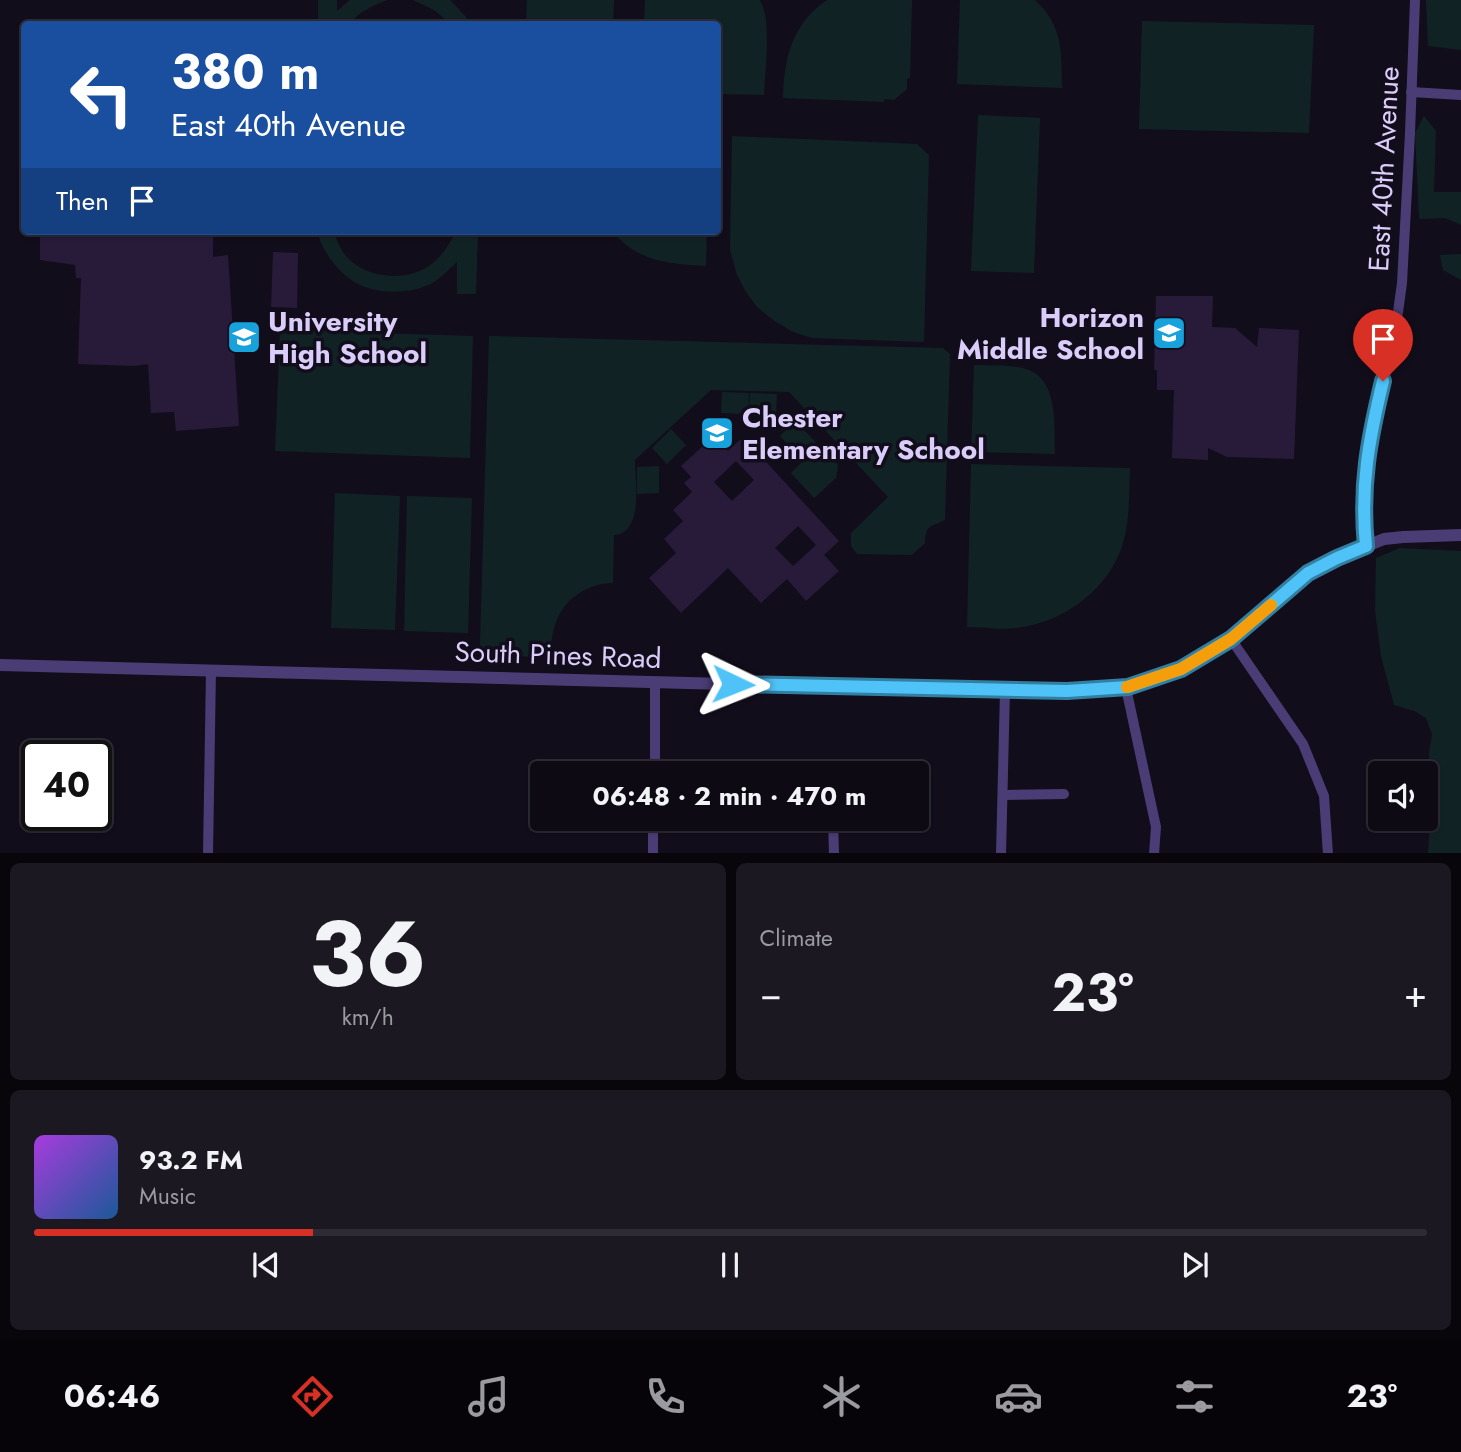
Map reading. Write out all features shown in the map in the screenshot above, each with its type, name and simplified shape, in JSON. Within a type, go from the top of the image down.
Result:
[{"type":"street","name":"East 40th Avenue","points":[[1366,546],[1363,515],[1364,476],[1372,428],[1394,341],[1402,283],[1415,0]]},
{"type":"street","points":[[1412,92],[1461,95]]},
{"type":"street","name":"South Pines Road","points":[[0,665],[1005,690],[1067,691],[1128,687],[1181,669],[1231,639],[1308,573],[1337,558],[1384,539],[1461,535]]},
{"type":"street","points":[[1231,639],[1303,744],[1324,796],[1328,853]]},
{"type":"street","points":[[208,853],[211,670]]},
{"type":"street","points":[[654,761],[655,682]]},
{"type":"street","points":[[1128,687],[1126,688],[1156,827],[1154,853]]},
{"type":"street","points":[[1001,853],[1005,690]]},
{"type":"street","points":[[1003,795],[1064,794]]},
{"type":"street","points":[[653,831],[653,853]]},
{"type":"street","points":[[834,831],[834,853]]},
{"type":"shaded area","points":[[318,0],[337,0],[337,11],[350,0],[388,0],[367,9],[352,21],[318,21]]},
{"type":"shaded area","points":[[413,0],[450,0],[468,21],[447,21],[434,10]]},
{"type":"shaded area","points":[[527,0],[614,0],[613,21],[526,21]]},
{"type":"shaded area","points":[[645,0],[760,0],[767,33],[764,95],[721,94],[721,21],[644,21]]},
{"type":"shaded area","points":[[827,0],[912,0],[910,78],[907,79],[907,89],[894,100],[884,99],[884,102],[783,98],[785,69],[792,43],[805,20]]},
{"type":"shaded area","points":[[960,0],[1035,0],[1056,30],[1061,51],[1062,88],[957,84]]},
{"type":"shaded area","points":[[1426,0],[1461,0],[1461,50],[1428,46]]},
{"type":"shaded area","points":[[1142,21],[1314,25],[1309,133],[1139,129]]},
{"type":"shaded area","points":[[978,115],[1040,118],[1034,273],[971,271]]},
{"type":"shaded area","points":[[1424,116],[1436,131],[1434,192],[1461,192],[1461,225],[1445,218],[1419,219],[1415,133]]},
{"type":"shaded area","points":[[732,136],[917,144],[929,155],[924,342],[812,338],[793,332],[757,307],[737,275],[730,250]]},
{"type":"shaded area","points":[[319,235],[335,235],[343,252],[360,268],[395,276],[407,275],[429,266],[438,259],[454,235],[478,235],[476,294],[457,294],[457,262],[443,276],[418,289],[391,292],[364,287],[349,279],[337,267]]},
{"type":"shaded area","points":[[616,235],[707,235],[706,266],[655,259],[632,249]]},
{"type":"shaded area","points":[[1461,254],[1461,280],[1443,270],[1440,255]]},
{"type":"shaded area","points":[[280,330],[473,336],[470,458],[275,451]]},
{"type":"shaded area","points":[[489,336],[943,348],[950,354],[945,520],[929,527],[925,543],[912,555],[857,554],[851,546],[851,533],[888,497],[789,392],[711,390],[635,460],[636,505],[630,526],[624,532],[614,535],[613,583],[587,589],[565,606],[543,657],[488,655],[480,645]]},
{"type":"shaded area","points":[[974,365],[1016,367],[1039,376],[1046,385],[1053,407],[1055,454],[971,452]]},
{"type":"shaded area","points":[[722,392],[749,393],[748,414],[721,413]]},
{"type":"shaded area","points":[[750,393],[777,394],[776,415],[749,414]]},
{"type":"shaded area","points":[[791,425],[801,427],[838,465],[836,478],[814,498],[791,473],[803,461],[780,436]]},
{"type":"shaded area","points":[[671,429],[686,445],[667,464],[652,448]]},
{"type":"shaded area","points":[[971,464],[1130,468],[1128,515],[1123,543],[1117,560],[1096,589],[1082,601],[1050,620],[1009,629],[967,627]]},
{"type":"shaded area","points":[[659,466],[659,493],[637,494],[637,467]]},
{"type":"shaded area","points":[[335,493],[400,496],[395,630],[331,628]]},
{"type":"shaded area","points":[[407,496],[472,498],[468,633],[404,631]]},
{"type":"shaded area","points":[[1400,548],[1461,551],[1461,853],[1428,853],[1429,831],[1438,831],[1438,761],[1429,761],[1432,734],[1426,718],[1394,705],[1381,656],[1375,611],[1376,558]]},
{"type":"building","points":[[40,235],[213,235],[213,257],[228,255],[239,426],[176,431],[174,412],[151,413],[148,364],[78,364],[81,278],[76,278],[75,265],[40,260]]},
{"type":"building","points":[[273,252],[298,253],[297,308],[271,307]]},
{"type":"building","points":[[1156,296],[1213,296],[1212,327],[1235,328],[1257,347],[1259,328],[1299,330],[1294,459],[1227,457],[1208,448],[1208,460],[1172,458],[1174,390],[1157,390],[1157,370],[1154,370]]},
{"type":"building","points":[[714,436],[728,451],[743,437],[839,541],[824,555],[839,571],[806,601],[787,579],[761,603],[728,568],[681,613],[649,578],[676,553],[664,539],[683,521],[673,510],[692,492],[684,483],[691,477],[681,466]],"holes":[[[736,461],[754,480],[732,501],[714,482]],[[798,526],[816,545],[793,566],[775,548]]]},
{"type":"slow traffic","points":[[1127,687],[1181,669],[1231,639],[1271,605]]},
{"type":"place","name":"Horizon Middle School","points":[[1169,333]]},
{"type":"place","name":"University High School","points":[[244,337]]},
{"type":"place","name":"Chester Elementary School","points":[[717,433]]},
{"type":"route","points":[[733,684],[1067,691],[1128,687],[1181,669],[1231,639],[1308,573],[1366,546],[1363,515],[1364,476],[1383,381]]}]
